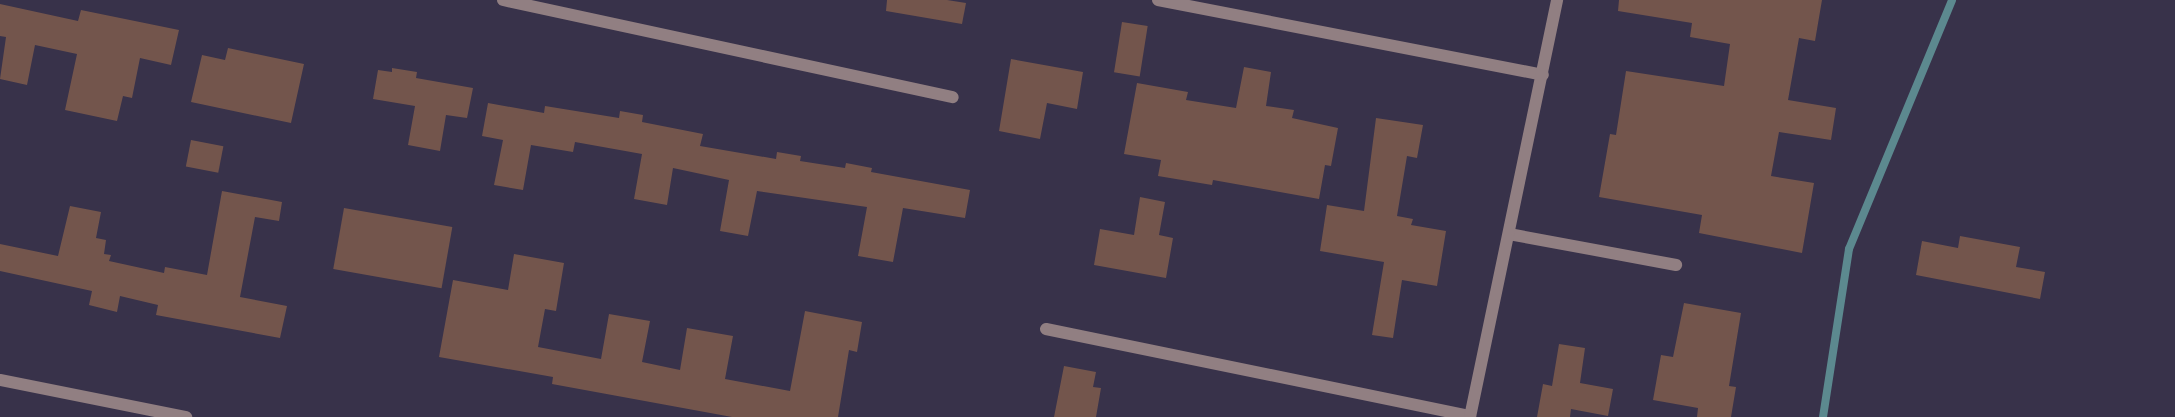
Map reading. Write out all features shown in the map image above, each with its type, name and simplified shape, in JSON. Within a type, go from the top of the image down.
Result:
[{"type":"street","points":[[503,0],[953,97]]},
{"type":"street","points":[[1158,0],[1543,75]]},
{"type":"street","points":[[1046,329],[1470,416],[1543,75],[1557,0]]},
{"type":"street","points":[[1509,234],[1676,265]]},
{"type":"street","points":[[0,380],[186,417]]},
{"type":"building","points":[[887,0],[947,0],[966,3],[962,24],[886,11]]},
{"type":"building","points":[[1619,0],[1822,0],[1815,41],[1799,38],[1788,100],[1836,108],[1831,140],[1779,132],[1771,176],[1814,183],[1802,253],[1699,233],[1702,215],[1599,197],[1610,134],[1616,135],[1626,71],[1724,86],[1730,44],[1690,37],[1692,23],[1618,11]]},
{"type":"building","points":[[0,4],[78,21],[81,10],[179,30],[171,65],[140,58],[132,98],[123,96],[117,121],[65,110],[77,54],[35,45],[27,85],[0,79],[6,37],[0,36]]},
{"type":"building","points":[[1122,22],[1148,26],[1140,76],[1114,72]]},
{"type":"building","points":[[228,48],[304,64],[291,123],[191,102],[202,55],[225,60]]},
{"type":"building","points":[[1011,59],[1083,72],[1077,109],[1047,103],[1040,139],[999,131]]},
{"type":"building","points":[[1244,67],[1271,72],[1266,106],[1294,110],[1292,118],[1338,128],[1331,166],[1325,165],[1319,199],[1213,180],[1212,185],[1158,176],[1161,160],[1124,154],[1137,83],[1188,92],[1186,100],[1236,108]]},
{"type":"building","points":[[392,68],[417,72],[416,78],[473,88],[467,118],[446,115],[440,151],[408,145],[415,106],[373,99],[378,70],[392,72]]},
{"type":"building","points":[[488,103],[544,113],[545,106],[619,118],[620,111],[643,115],[642,122],[703,134],[700,146],[776,159],[777,152],[801,156],[800,161],[845,168],[846,163],[872,168],[871,172],[970,190],[965,218],[903,208],[893,262],[858,256],[867,207],[757,191],[748,236],[720,231],[729,180],[673,168],[667,205],[634,199],[642,154],[575,142],[573,152],[531,145],[523,190],[494,185],[503,140],[482,136]]},
{"type":"building","points":[[1376,118],[1423,125],[1417,158],[1407,156],[1397,216],[1413,219],[1411,225],[1446,231],[1437,286],[1402,280],[1393,338],[1372,335],[1384,262],[1320,251],[1327,205],[1364,211]]},
{"type":"building","points":[[191,140],[223,146],[218,173],[186,167]]},
{"type":"building","points":[[222,191],[282,202],[279,221],[255,217],[240,297],[287,306],[280,338],[156,315],[158,305],[120,296],[117,312],[89,305],[92,291],[0,271],[0,244],[58,256],[70,206],[101,212],[96,238],[106,240],[104,254],[111,255],[109,261],[164,273],[165,267],[207,275]]},
{"type":"building","points":[[1140,197],[1165,202],[1159,235],[1173,238],[1166,278],[1094,265],[1100,229],[1134,235]]},
{"type":"building","points":[[344,208],[452,227],[442,288],[333,269]]},
{"type":"building","points":[[1960,236],[2020,247],[2016,267],[2045,272],[2040,299],[1916,275],[1922,241],[1958,248]]},
{"type":"building","points":[[514,254],[564,263],[556,311],[545,309],[538,347],[601,359],[609,314],[650,321],[642,362],[680,370],[687,328],[733,336],[725,379],[790,391],[805,311],[862,322],[857,352],[849,350],[838,417],[732,417],[552,384],[553,377],[439,357],[453,280],[508,290]]},
{"type":"building","points":[[1684,303],[1741,313],[1729,386],[1736,387],[1731,417],[1697,417],[1698,408],[1653,400],[1661,355],[1673,357]]},
{"type":"building","points":[[1559,344],[1585,348],[1580,383],[1613,389],[1608,416],[1571,409],[1570,417],[1537,417],[1543,384],[1552,386]]},
{"type":"building","points":[[1064,366],[1096,372],[1093,387],[1101,388],[1096,417],[1054,417]]},
{"type":"waterway","points":[[1823,417],[1849,249],[1952,0]]}]
